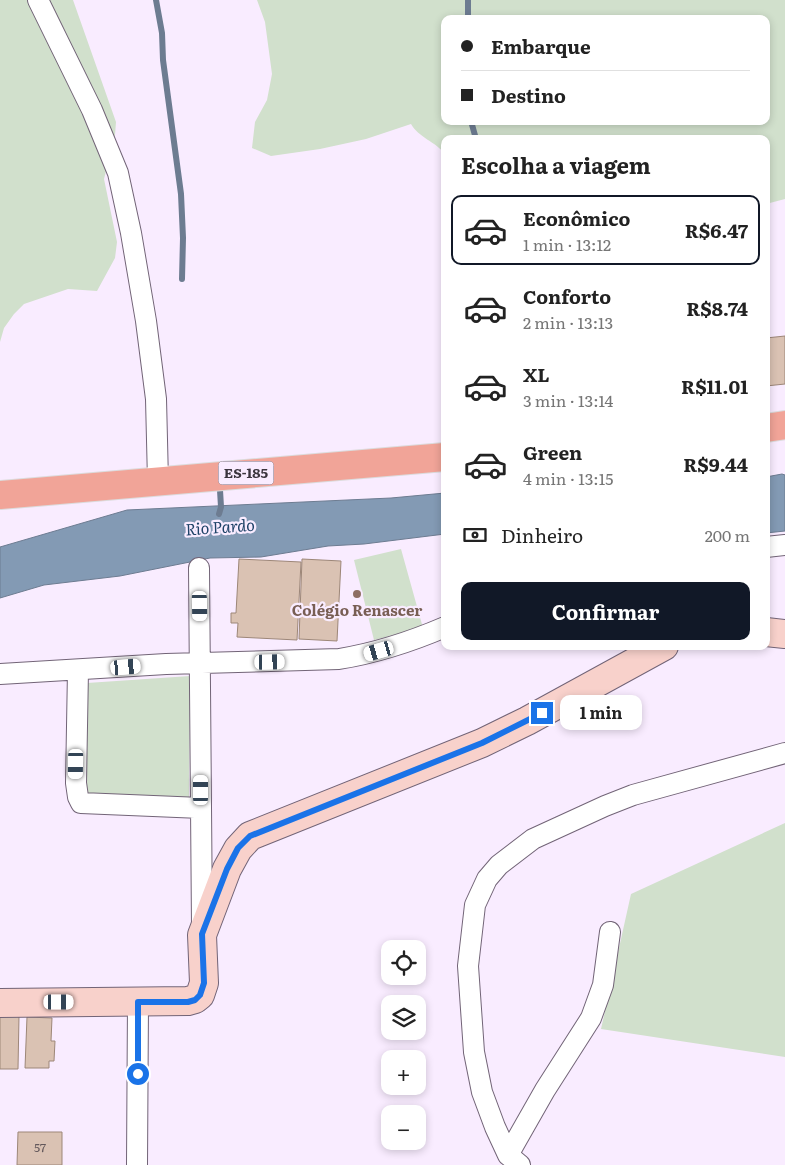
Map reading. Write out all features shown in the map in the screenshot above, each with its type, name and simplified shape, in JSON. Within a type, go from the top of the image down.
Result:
[{"type":"main road","points":[[770,427],[785,425]]},
{"type":"main road","name":"ES-185","points":[[0,496],[441,457]]},
{"type":"main road","points":[[0,486],[48,492]]},
{"type":"main road","points":[[0,505],[48,492]]},
{"type":"street","points":[[38,0],[92,110],[118,173],[131,233],[146,321],[156,399],[158,481]]},
{"type":"street","points":[[770,547],[785,545]]},
{"type":"street","points":[[0,1003],[188,1002],[195,1000],[200,995],[204,983],[199,568]]},
{"type":"street","points":[[0,674],[200,663],[307,661],[348,658],[392,647],[441,629]]},
{"type":"street","points":[[770,632],[785,634]]},
{"type":"street","points":[[202,934],[227,869],[238,848],[250,836],[482,743],[526,722],[657,650]]},
{"type":"street","points":[[78,670],[76,783],[81,803],[201,808]]},
{"type":"street","points":[[514,1160],[482,1092],[474,1052],[468,966],[475,905],[487,879],[499,865],[533,839],[605,806],[632,795],[785,753]]},
{"type":"street","points":[[514,1160],[545,1090],[591,1018],[602,985],[610,932]]},
{"type":"street","points":[[137,1165],[138,1002]]},
{"type":"green space","points":[[0,0],[73,0],[116,122],[115,135],[104,179],[117,242],[115,258],[97,291],[68,289],[24,304],[4,328],[0,342]]},
{"type":"green space","points":[[257,0],[785,0],[785,199],[770,203],[770,135],[441,135],[441,150],[414,129],[411,124],[366,139],[320,149],[271,156],[252,148],[255,122],[267,100],[272,74],[265,22]]},
{"type":"green space","points":[[401,549],[423,628],[374,640],[354,560]]},
{"type":"green space","points":[[190,676],[189,797],[87,798],[87,683]]},
{"type":"green space","points":[[785,823],[785,1057],[601,1029],[631,894]]},
{"type":"water","points":[[785,475],[785,531],[770,533],[770,476]]},
{"type":"water","name":"Rio Pardo","points":[[441,493],[441,534],[364,544],[328,546],[261,557],[210,558],[120,576],[44,585],[0,598],[0,547],[127,510],[391,498]]},
{"type":"building","points":[[785,336],[785,384],[770,386],[770,338]]},
{"type":"building","points":[[239,559],[301,562],[297,640],[237,637],[238,623],[231,623],[231,613],[236,613]]},
{"type":"building","points":[[302,559],[341,561],[337,641],[299,639]]},
{"type":"building","points":[[0,1016],[19,1016],[18,1069],[0,1069]]},
{"type":"building","points":[[27,1017],[52,1018],[51,1041],[55,1041],[54,1061],[49,1061],[49,1068],[25,1068]]},
{"type":"building","points":[[18,1132],[62,1132],[62,1165],[17,1165]]},
{"type":"waterway","points":[[156,0],[162,33],[163,60],[181,194],[182,279]]},
{"type":"waterway","points":[[468,0],[468,15]]},
{"type":"waterway","points":[[472,125],[475,135]]},
{"type":"waterway","name":"Rio Pardo","points":[[219,514],[221,507],[220,490]]},
{"type":"place","name":"Colégio Renascer","points":[[357,594]]},
{"type":"route","points":[[138,1074],[138,1002],[188,1002],[195,1000],[200,995],[204,983],[202,934],[227,869],[238,848],[250,836],[482,743],[542,713]]}]
